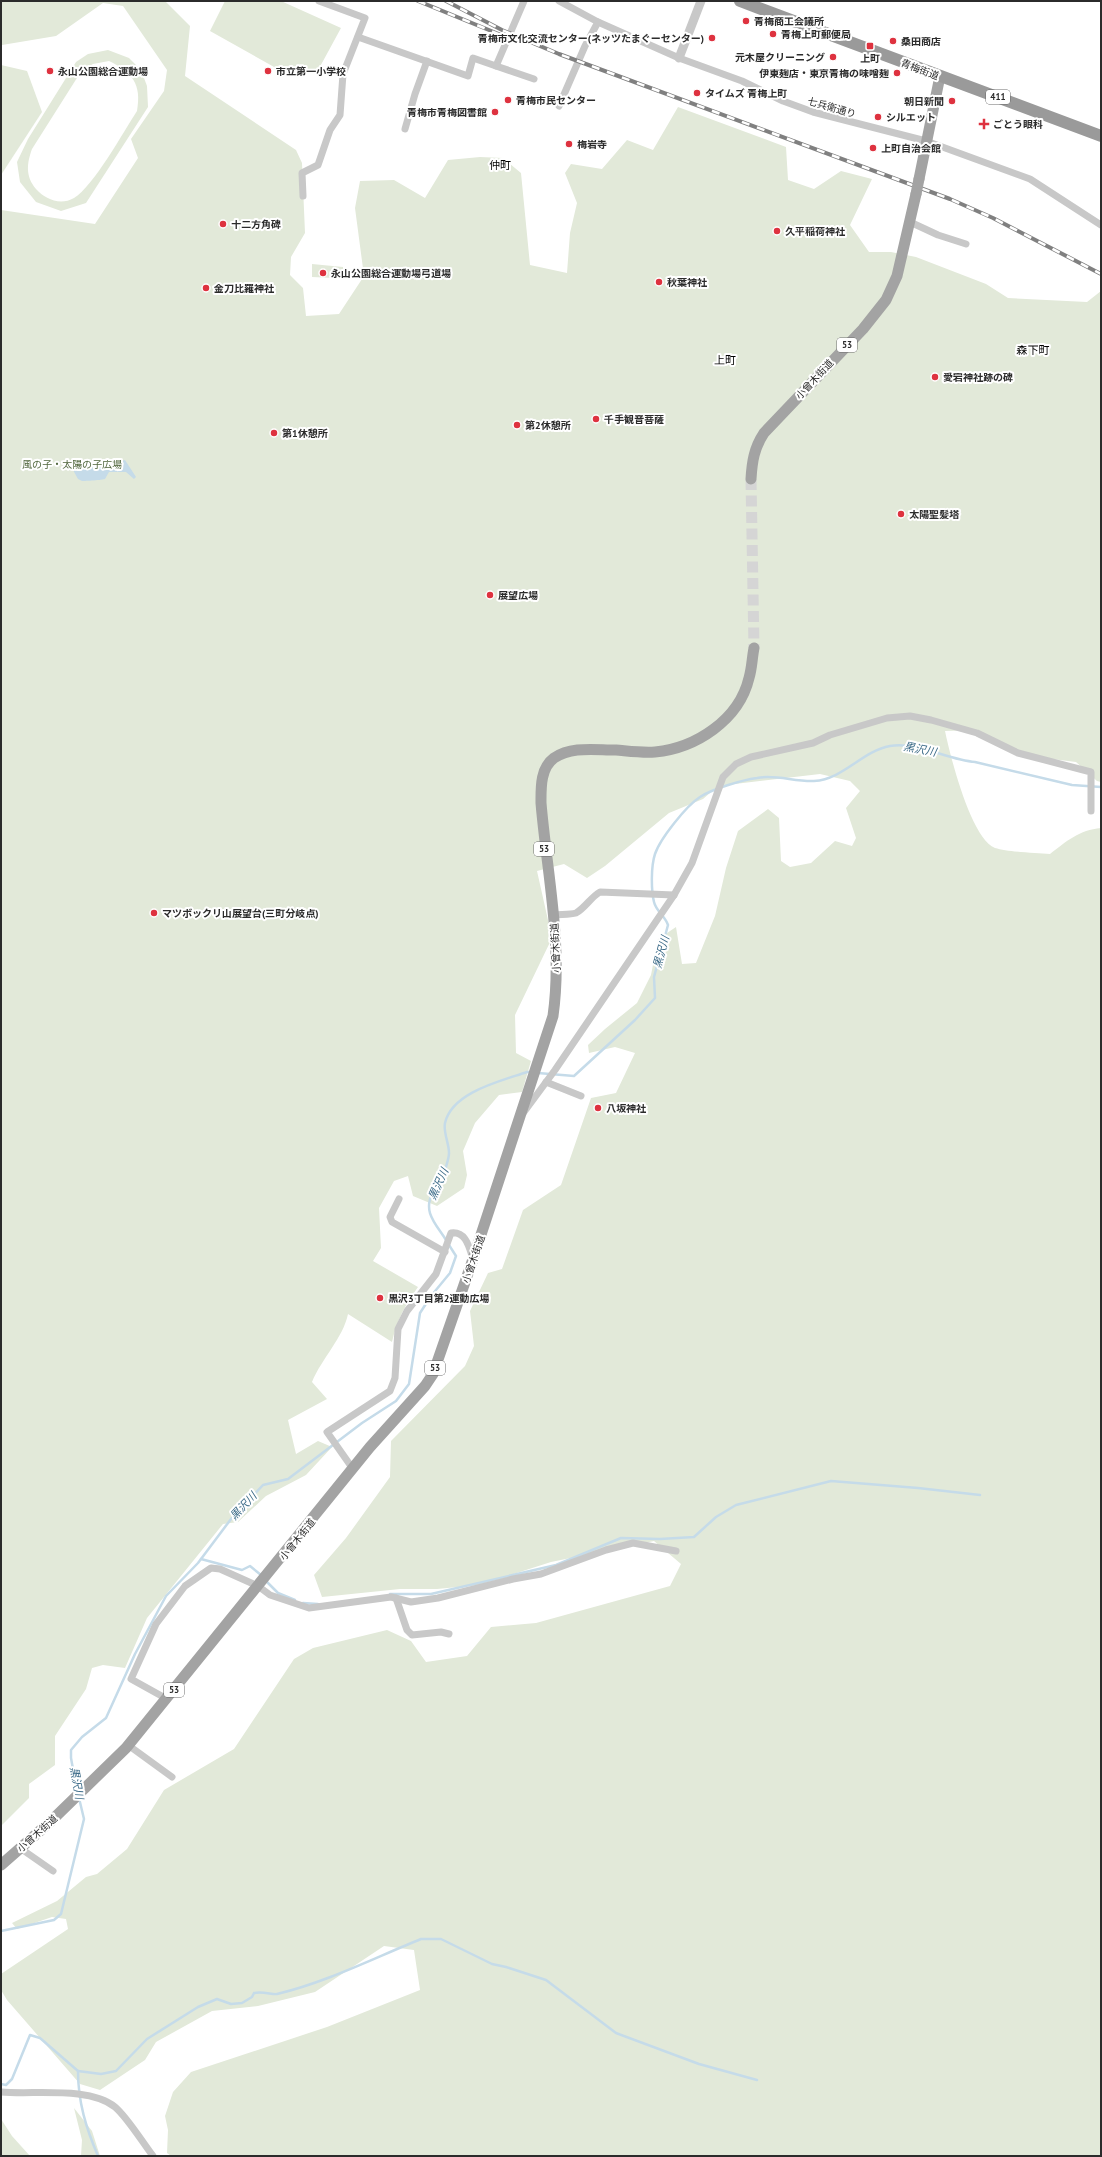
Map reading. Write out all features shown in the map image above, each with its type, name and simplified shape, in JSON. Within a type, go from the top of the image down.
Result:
[{"type":"highway","name":"青梅街道","points":[[740,1],[1101,136]]},
{"type":"main road","name":"53","points":[[926,141],[940,76]]},
{"type":"main road","name":"小曾木街道","points":[[750,479],[752,460],[757,445],[764,433],[863,329],[886,300],[897,276],[910,222],[926,141]]},
{"type":"main road","name":"小曾木街道","points":[[1,1865],[73,1800],[128,1745],[353,1469],[390,1425],[416,1398],[433,1374],[521,1117],[553,1016],[557,990],[557,952],[545,852],[541,803],[541,784],[545,770],[553,759],[575,749],[655,752],[677,748],[694,742],[711,732],[722,722],[738,702],[749,679],[754,648]]},
{"type":"street","points":[[303,196],[302,173],[318,165],[330,130],[340,114],[343,74],[365,18],[319,1]]},
{"type":"street","name":"七兵衛通り","points":[[559,1],[598,22],[679,58],[742,81],[767,95],[813,112],[926,141],[1030,179],[1101,225]]},
{"type":"street","points":[[679,58],[701,1]]},
{"type":"street","points":[[496,66],[522,2]]},
{"type":"street","points":[[559,106],[583,51],[598,22]]},
{"type":"street","points":[[358,37],[468,76],[473,58],[534,79]]},
{"type":"street","points":[[405,129],[415,94],[427,62]]},
{"type":"street","points":[[910,222],[938,235],[966,244]]},
{"type":"street","points":[[521,1117],[555,1070],[674,895],[692,863],[723,777],[736,764],[751,757],[813,743],[830,735],[887,718],[910,716],[932,720],[977,733],[1018,753],[1092,772],[1091,811]]},
{"type":"street","points":[[553,915],[574,914],[581,910],[591,897],[600,892],[674,895]]},
{"type":"street","points":[[547,1080],[581,1096]]},
{"type":"street","points":[[399,1199],[390,1217],[392,1222],[446,1251]]},
{"type":"street","points":[[353,1469],[328,1432],[390,1391],[395,1378],[397,1338],[402,1319],[436,1274],[446,1251],[451,1233],[456,1232],[463,1236],[473,1258]]},
{"type":"street","points":[[167,1699],[130,1679],[156,1624],[185,1586],[211,1568],[220,1569],[259,1584],[270,1595],[309,1608],[391,1597],[411,1602],[438,1598],[513,1579],[541,1574],[606,1550],[632,1543],[676,1550]]},
{"type":"street","points":[[396,1598],[407,1630],[412,1634],[442,1632],[449,1634]]},
{"type":"street","points":[[128,1745],[172,1778]]},
{"type":"street","points":[[20,1848],[53,1871]]},
{"type":"street","points":[[1,2092],[70,2094],[91,2096],[103,2101],[116,2108],[153,2156]]},
{"type":"green space","name":"風の子・太陽の子広場","points":[[1,1],[165,1],[190,26],[185,76],[296,150],[302,163],[305,233],[291,257],[290,275],[303,288],[306,316],[339,314],[364,276],[355,208],[360,181],[394,180],[425,198],[448,160],[480,157],[503,158],[521,173],[530,265],[567,273],[570,233],[577,203],[565,173],[571,164],[602,169],[627,140],[653,150],[678,107],[786,147],[788,180],[814,189],[841,171],[872,179],[850,225],[869,252],[891,252],[916,257],[986,284],[1008,298],[1087,302],[1101,291],[1101,782],[1097,781],[1076,762],[1013,754],[978,730],[945,731],[957,776],[970,813],[986,841],[995,848],[1050,854],[1080,834],[1093,829],[1101,828],[1101,2156],[171,2156],[167,2153],[168,2130],[165,2116],[173,2092],[191,2072],[327,2027],[420,1990],[414,1950],[384,1946],[315,1992],[258,2006],[212,2011],[156,2042],[145,2060],[100,2090],[80,2084],[7,2000],[1,1990],[1,1974],[68,1929],[66,1919],[52,1917],[17,1929],[12,1923],[57,1901],[86,1877],[97,1874],[127,1849],[164,1790],[234,1749],[294,1659],[313,1648],[387,1630],[411,1641],[426,1662],[467,1656],[491,1627],[536,1623],[670,1586],[681,1564],[654,1541],[551,1562],[479,1585],[437,1589],[400,1589],[322,1597],[314,1575],[346,1538],[390,1477],[391,1441],[465,1366],[474,1346],[470,1311],[488,1273],[502,1269],[523,1210],[561,1185],[591,1098],[616,1093],[635,1053],[615,1047],[589,1053],[588,1045],[637,1003],[651,975],[658,939],[676,927],[682,964],[696,963],[715,916],[726,868],[738,831],[768,809],[779,818],[781,861],[790,867],[811,863],[835,841],[852,846],[856,838],[846,808],[860,791],[850,781],[820,774],[718,786],[703,799],[669,813],[605,866],[587,878],[564,864],[537,871],[552,938],[515,1015],[516,1053],[531,1061],[522,1092],[499,1095],[475,1123],[463,1151],[467,1175],[464,1188],[437,1206],[413,1196],[408,1176],[394,1181],[379,1208],[381,1248],[373,1261],[418,1287],[402,1313],[392,1342],[348,1314],[342,1331],[312,1382],[327,1399],[288,1420],[296,1454],[318,1441],[332,1447],[306,1475],[266,1496],[238,1522],[223,1524],[147,1618],[125,1668],[103,1665],[92,1668],[86,1689],[55,1736],[55,1765],[29,1784],[29,1798],[1,1826],[1,210],[95,224],[138,158],[131,139],[164,91],[167,70],[123,6],[103,3],[56,36],[2,45]]},
{"type":"green space","points":[[225,1],[281,1],[341,28],[316,74],[300,64],[292,77],[210,31]]},
{"type":"green space","points":[[108,50],[129,58],[141,70],[147,86],[148,107],[86,203],[61,211],[36,202],[20,182],[17,162],[28,139],[76,62],[88,54]],"holes":[[[109,61],[117,65],[134,80],[138,93],[137,111],[99,171],[82,192],[74,198],[63,201],[53,200],[44,196],[36,189],[30,179],[28,164],[32,149],[82,70],[93,64]]]},
{"type":"green space","points":[[1,65],[27,71],[42,112],[1,175]]},
{"type":"green space","name":"永山公園総合運動場弓道場","points":[[312,264],[343,267],[343,277],[336,276],[337,270],[334,270],[334,278],[312,277]]},
{"type":"green space","points":[[74,2108],[92,2131],[100,2156],[81,2156],[82,2140]]},
{"type":"green space","points":[[1,2119],[12,2136],[30,2156],[1,2156]]},
{"type":"water","points":[[125,460],[136,477],[134,479],[126,472],[109,472],[105,479],[82,481],[78,479],[73,470],[80,463],[88,467],[94,465],[99,467]]},
{"type":"waterway","name":"黒沢川","points":[[538,1073],[574,1076],[635,1020],[655,998],[654,977],[668,925],[654,902],[652,878],[655,854],[662,840],[674,823],[694,801],[705,794],[736,783],[764,777],[778,777],[807,781],[825,779],[844,770],[871,753],[890,746],[900,745],[921,748],[965,761],[975,762],[1072,785],[1101,787]]},
{"type":"waterway","name":"黒沢川","points":[[446,1240],[432,1218],[429,1206],[430,1199],[444,1174],[449,1158],[449,1149],[445,1134],[445,1123],[449,1112],[457,1103],[479,1089],[504,1079],[531,1072]]},
{"type":"waterway","name":"黒沢川","points":[[77,1791],[71,1750],[82,1737],[106,1718],[135,1654],[166,1596],[198,1563],[231,1519],[263,1485],[288,1479],[362,1423],[396,1401],[409,1384],[420,1313],[431,1296],[450,1273],[456,1256],[449,1245]]},
{"type":"waterway","points":[[390,1594],[431,1594],[556,1565],[621,1538],[660,1539],[694,1537],[716,1517],[736,1505],[831,1481],[980,1495]]},
{"type":"waterway","points":[[201,1559],[242,1570],[250,1566],[261,1575]]},
{"type":"waterway","points":[[266,1581],[278,1593],[295,1600]]},
{"type":"waterway","points":[[303,1603],[318,1604]]},
{"type":"waterway","name":"黒沢川","points":[[1,1931],[54,1920],[61,1914],[84,1819],[79,1798]]},
{"type":"waterway","points":[[78,2071],[101,2074],[116,2071],[147,2039],[198,2007],[217,1999],[231,2004],[242,2003],[252,1997],[254,1993],[261,1992],[277,1994],[296,1989],[350,1969],[421,1939],[441,1939],[492,1964],[546,1980],[616,2033],[699,2064],[757,2080]]},
{"type":"waterway","points":[[1,2084],[6,2085],[12,2079],[30,2035],[40,2038],[78,2071],[81,2104],[98,2156]]},
{"type":"tunnel","points":[[751,479],[754,648]]},
{"type":"railway","points":[[418,1],[506,37]]},
{"type":"railway","points":[[446,1],[502,30],[559,54],[950,199],[993,218],[1101,274]]},
{"type":"place","name":"青梅商工会議所","points":[[746,21]]},
{"type":"place","name":"青梅上町郵便局","points":[[773,34]]},
{"type":"place","name":"青梅市文化交流センター(ネッツたまぐーセンター)","points":[[712,38]]},
{"type":"place","name":"桑田商店","points":[[893,41]]},
{"type":"place","name":"上町","points":[[870,46]]},
{"type":"place","name":"元木屋クリーニング","points":[[833,57]]},
{"type":"place","name":"永山公園総合運動場","points":[[50,71]]},
{"type":"place","name":"市立第一小学校","points":[[268,71]]},
{"type":"place","name":"伊東麹店・東京青梅の味噌麹","points":[[897,73]]},
{"type":"place","name":"タイムズ 青梅上町","points":[[697,93]]},
{"type":"place","name":"青梅市民センター","points":[[508,100]]},
{"type":"place","name":"朝日新聞","points":[[952,101]]},
{"type":"place","name":"青梅市青梅図書館","points":[[495,112]]},
{"type":"place","name":"シルエット","points":[[878,117]]},
{"type":"place","name":"ごとう眼科","points":[[984,124]]},
{"type":"place","name":"梅岩寺","points":[[569,144]]},
{"type":"place","name":"上町自治会館","points":[[873,148]]},
{"type":"place","name":"十二方角碑","points":[[223,224]]},
{"type":"place","name":"久平稲荷神社","points":[[777,231]]},
{"type":"place","name":"永山公園総合運動場弓道場","points":[[323,273]]},
{"type":"place","name":"秋葉神社","points":[[659,282]]},
{"type":"place","name":"金刀比羅神社","points":[[206,288]]},
{"type":"place","name":"愛宕神社跡の碑","points":[[935,377]]},
{"type":"place","name":"千手観音菩薩","points":[[596,419]]},
{"type":"place","name":"第2休憩所","points":[[517,425]]},
{"type":"place","name":"第1休憩所","points":[[274,433]]},
{"type":"place","name":"太陽聖髪塔","points":[[901,514]]},
{"type":"place","name":"展望広場","points":[[490,595]]},
{"type":"place","name":"マツボックリ山展望台(三町分岐点)","points":[[154,913]]},
{"type":"place","name":"八坂神社","points":[[598,1108]]},
{"type":"place","name":"黒沢3丁目第2運動広場","points":[[380,1298]]},
{"type":"district","name":"仲町","points":[[500,165]]},
{"type":"district","name":"森下町","points":[[1033,350]]},
{"type":"district","name":"上町","points":[[725,360]]}]
